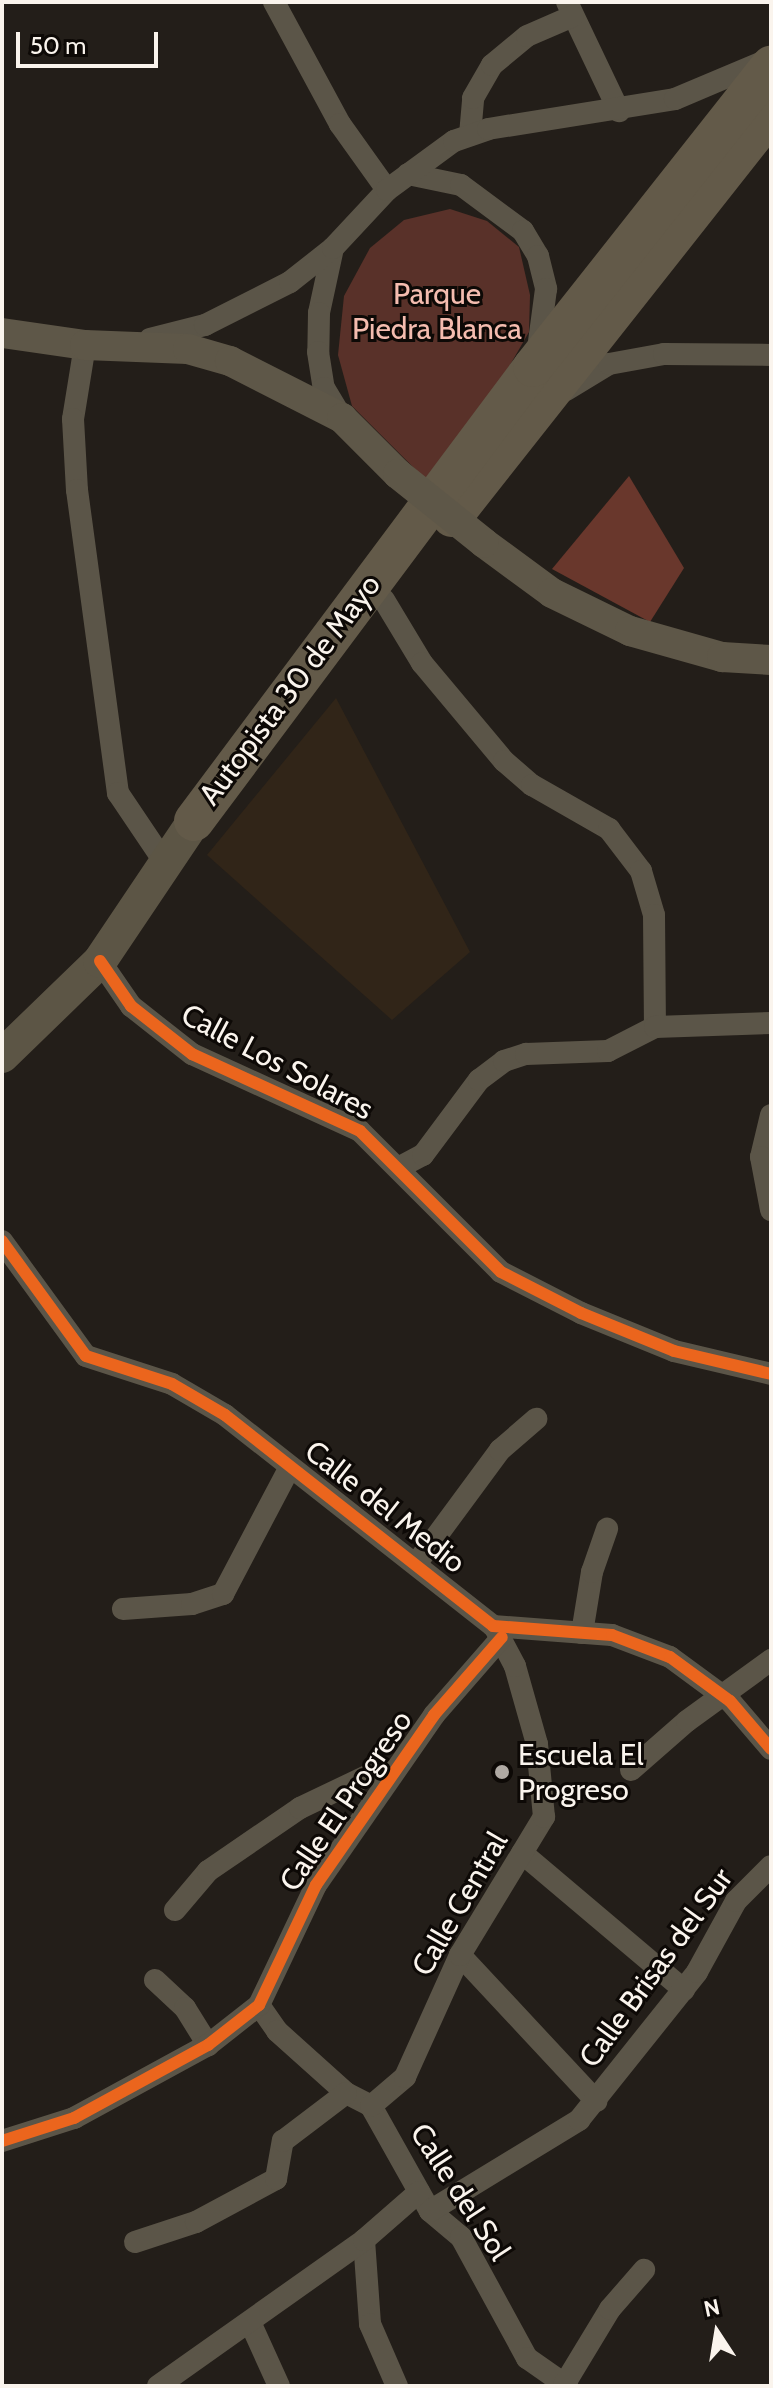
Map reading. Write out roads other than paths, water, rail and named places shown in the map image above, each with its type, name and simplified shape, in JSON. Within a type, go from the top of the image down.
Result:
[{"type":"highway","name":"Autopista 30 de Mayo","points":[[194,821],[269,751],[384,600],[771,66]]},
{"type":"highway","name":"Autopista 30 de Mayo","points":[[194,821],[540,384],[771,113]]},
{"type":"main road","points":[[2,333],[85,345],[188,349],[230,361],[342,418],[398,474],[552,593],[630,631],[722,657],[771,660]]},
{"type":"main road","points":[[2,1056],[100,961],[163,860],[194,821]]},
{"type":"street","points":[[274,2],[340,124],[387,190]]},
{"type":"street","points":[[470,135],[473,98],[492,65],[527,36],[570,9],[619,111]]},
{"type":"street","points":[[121,344],[166,337],[254,304],[333,248],[387,190],[470,135],[619,111],[709,88],[771,58]]},
{"type":"street","points":[[408,174],[461,185],[523,231],[538,256],[546,289],[540,384],[609,364],[704,351],[771,355]]},
{"type":"street","points":[[333,248],[319,313],[318,352],[324,388],[342,418]]},
{"type":"street","points":[[85,345],[73,419],[77,490],[118,793],[163,860]]},
{"type":"street","points":[[384,600],[422,663],[504,761],[532,785],[609,829],[641,871],[654,915],[655,1027]]},
{"type":"street","name":"Calle Los Solares","points":[[100,961],[131,1006],[192,1054],[360,1131],[400,1167],[444,1221],[501,1272],[581,1313],[674,1351],[771,1374]]},
{"type":"street","points":[[400,1167],[423,1155],[479,1080],[504,1061],[526,1054],[608,1051],[655,1027],[771,1023]]},
{"type":"street","points":[[771,1115],[761,1157],[771,1210]]},
{"type":"street","name":"Calle del Medio","points":[[2,1241],[86,1356],[172,1384],[225,1415],[497,1631]]},
{"type":"street","points":[[416,1564],[500,1450],[536,1419]]},
{"type":"street","points":[[123,1609],[192,1604],[223,1594],[290,1467]]},
{"type":"street","points":[[582,1633],[592,1572],[607,1529]]},
{"type":"street","points":[[497,1631],[612,1635],[670,1657],[723,1695],[771,1749]]},
{"type":"street","name":"Calle El Progreso","points":[[2,2141],[74,2118],[208,2045],[259,2005],[316,1885],[434,1715],[497,1631]]},
{"type":"street","name":"Calle Central","points":[[371,2106],[405,2077],[460,1955],[539,1829],[546,1801],[537,1744],[497,1631]]},
{"type":"street","points":[[631,1770],[771,1660]]},
{"type":"street","points":[[175,1910],[208,1871],[300,1808],[371,1774],[394,1772]]},
{"type":"street","points":[[522,1853],[684,1990]]},
{"type":"street","name":"Calle Brisas del Sur","points":[[158,2386],[364,2240],[425,2201],[579,2120],[684,1990],[736,1901],[771,1866]]},
{"type":"street","points":[[460,1955],[596,2101]]},
{"type":"street","points":[[155,1980],[185,2008],[208,2045]]},
{"type":"street","name":"Calle del Sol","points":[[259,2005],[277,2031],[346,2093],[371,2106],[425,2201],[461,2237],[527,2358],[565,2385]]},
{"type":"street","points":[[135,2242],[196,2222],[276,2179],[283,2141],[346,2093]]},
{"type":"street","points":[[364,2240],[370,2324],[397,2386]]},
{"type":"street","points":[[565,2385],[610,2309],[644,2270]]},
{"type":"street","points":[[250,2322],[279,2386]]},
{"type":"place","name":"Escuela El Progreso","points":[[502,1772]]},
{"type":"park label","name":"Parque Piedra Blanca","points":[[437,311]]}]
